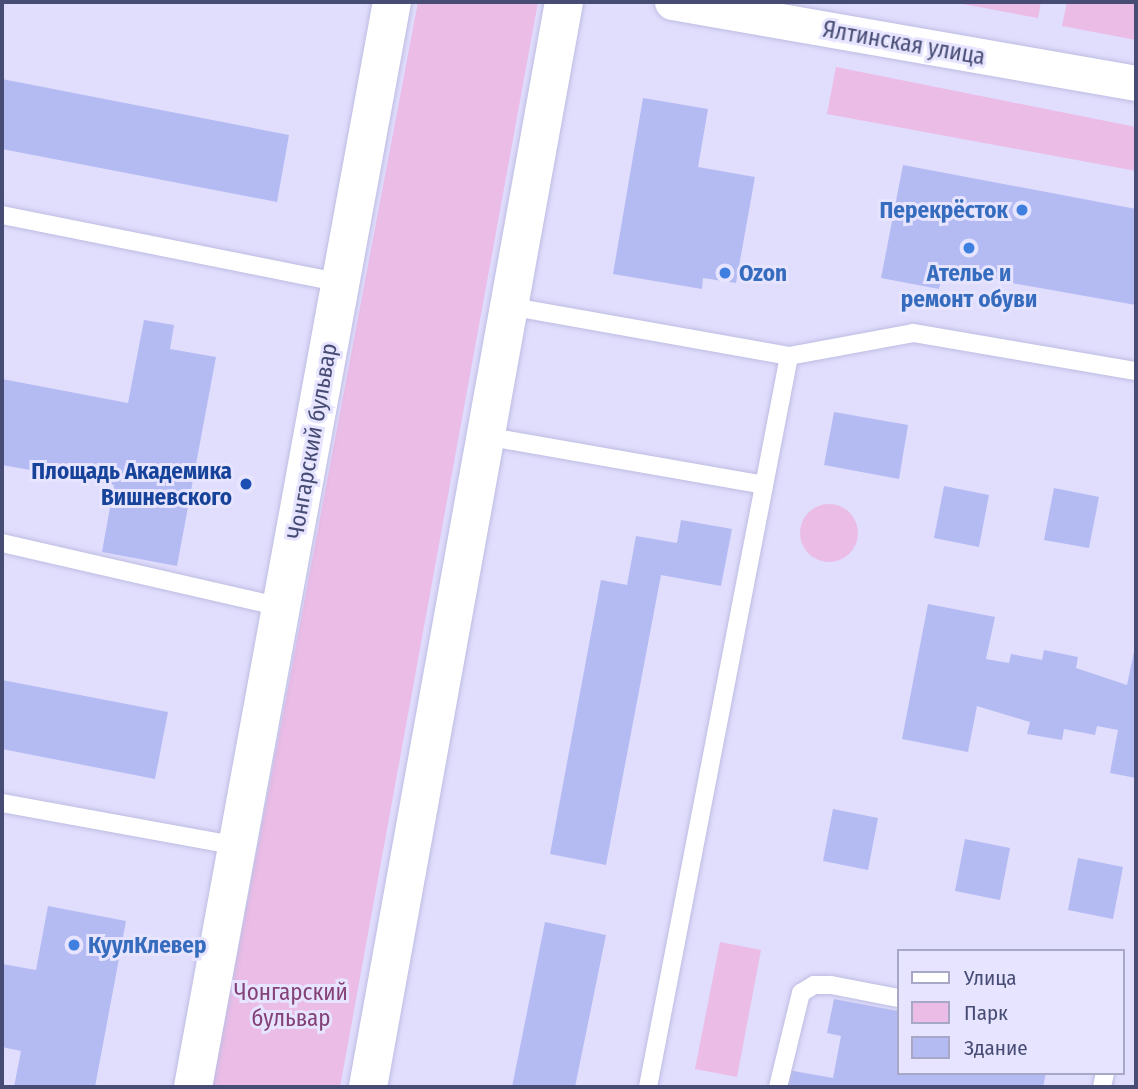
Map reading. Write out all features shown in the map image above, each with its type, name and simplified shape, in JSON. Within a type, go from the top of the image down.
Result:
[{"type":"main road","name":"Чонгарский бульвар","points":[[193,1087],[392,2]]},
{"type":"main road","points":[[368,1087],[484,436],[565,2]]},
{"type":"street","name":"Ялтинская улица","points":[[672,2],[1136,83]]},
{"type":"lane","points":[[2,215],[341,283]]},
{"type":"lane","points":[[508,306],[789,356],[913,333],[1136,371]]},
{"type":"lane","points":[[648,1087],[789,356]]},
{"type":"lane","points":[[484,436],[764,485]]},
{"type":"lane","points":[[2,543],[281,607]]},
{"type":"lane","points":[[2,803],[237,846]]},
{"type":"lane","points":[[778,1087],[800,993],[814,985],[831,985],[897,998]]},
{"type":"green space","name":"Чонгарский бульвар","points":[[418,2],[538,2],[340,1087],[212,1087]]},
{"type":"green space","points":[[952,2],[1041,2],[1038,18]]},
{"type":"green space","points":[[1067,2],[1136,3],[1136,40],[1062,26]]},
{"type":"green space","points":[[836,67],[1136,127],[1136,171],[827,114]]},
{"type":"green space","points":[[823,504],[835,504],[850,512],[858,527],[858,539],[850,554],[835,562],[823,562],[808,554],[800,539],[800,527],[808,512]]},
{"type":"green space","points":[[720,942],[761,950],[737,1077],[695,1069]]},
{"type":"building","points":[[2,79],[289,135],[277,202],[2,149]]},
{"type":"building","points":[[643,98],[708,109],[698,167],[755,177],[736,283],[703,278],[702,289],[613,274]]},
{"type":"building","points":[[903,165],[1136,209],[1136,305],[943,271],[939,289],[881,278]]},
{"type":"building","points":[[144,320],[174,325],[170,349],[216,357],[177,566],[102,552],[114,485],[2,465],[2,379],[128,403]]},
{"type":"building","points":[[834,412],[908,425],[899,479],[824,465]]},
{"type":"building","points":[[944,486],[989,495],[979,547],[934,538]]},
{"type":"building","points":[[1054,488],[1099,497],[1089,548],[1044,540]]},
{"type":"building","points":[[681,520],[732,529],[721,586],[661,575],[606,865],[550,854],[601,580],[627,585],[636,536],[677,543]]},
{"type":"building","points":[[928,604],[995,617],[986,659],[1009,663],[1011,654],[1042,660],[1044,650],[1078,657],[1076,668],[1127,685],[1136,642],[1136,778],[1110,773],[1118,730],[1097,726],[1095,735],[1064,729],[1062,740],[1027,734],[1030,722],[977,706],[968,752],[902,739]]},
{"type":"building","points":[[2,680],[168,712],[155,779],[2,749]]},
{"type":"building","points":[[833,809],[878,818],[868,870],[823,861]]},
{"type":"building","points":[[965,839],[1010,848],[1000,900],[955,891]]},
{"type":"building","points":[[1078,858],[1123,867],[1113,919],[1068,910]]},
{"type":"building","points":[[48,906],[126,921],[95,1087],[14,1087],[21,1051],[2,1047],[2,964],[36,970]]},
{"type":"building","points":[[545,922],[606,935],[575,1087],[512,1087]]},
{"type":"building","points":[[834,999],[897,1011],[897,1075],[1046,1075],[1043,1087],[785,1087],[788,1070],[833,1078],[841,1036],[827,1033]]},
{"type":"place","name":"Перекрёсток","points":[[1022,210]]},
{"type":"place","name":"Ателье и ремонт обуви","points":[[969,248]]},
{"type":"place","name":"Ozon","points":[[725,273]]},
{"type":"place","name":"Площадь Академика Вишневского","points":[[246,484]]},
{"type":"place","name":"КуулКлевер","points":[[74,945]]}]
